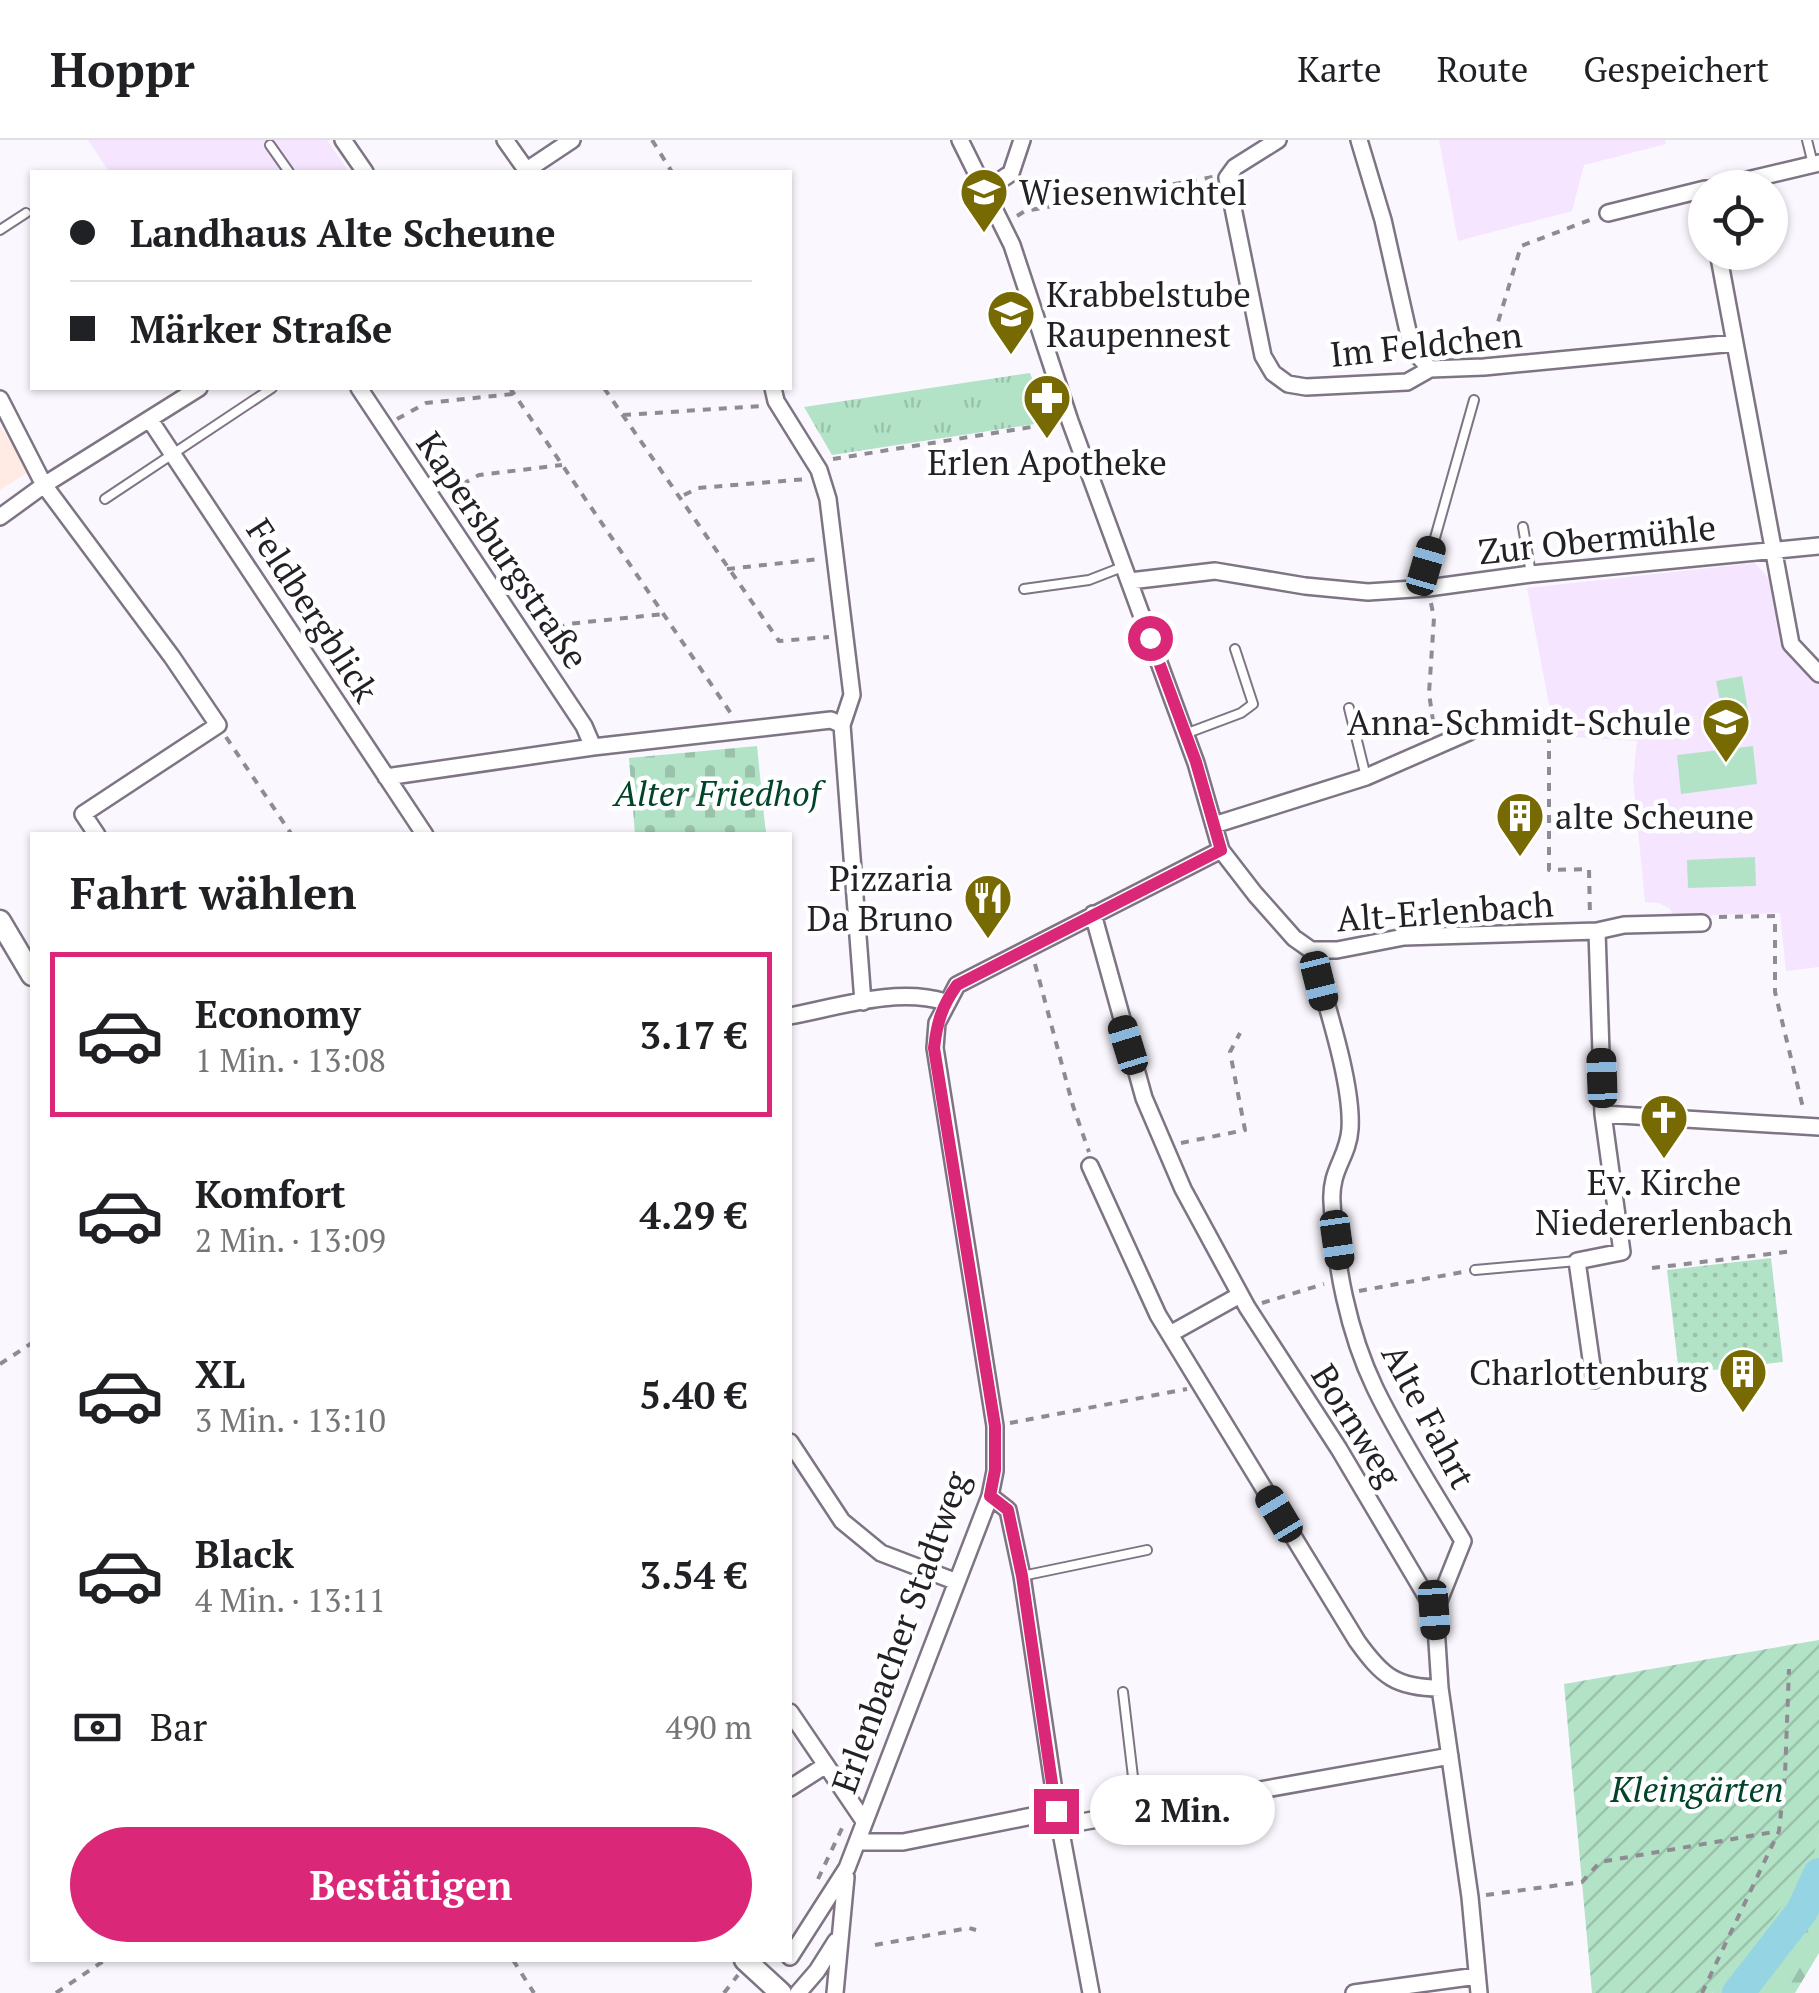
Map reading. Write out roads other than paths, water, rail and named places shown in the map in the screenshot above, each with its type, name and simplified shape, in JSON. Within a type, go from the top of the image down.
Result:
[{"type":"main road","points":[[0,920],[30,972]]},
{"type":"main road","points":[[747,1962],[769,1989]]},
{"type":"street","points":[[343,140],[365,170]]},
{"type":"street","points":[[506,140],[524,170]]},
{"type":"street","points":[[528,170],[572,140]]},
{"type":"street","name":"Alt-Erlenbach","points":[[960,140],[1012,245],[1070,421],[1185,734],[1221,850],[1294,938],[1311,950],[1338,950],[1422,936],[1594,931],[1603,1114],[1622,1252],[1577,1261]]},
{"type":"street","points":[[986,190],[1011,172],[1022,140]]},
{"type":"street","name":"Im Feldchen","points":[[1278,140],[1235,166],[1227,178],[1263,356],[1273,373],[1288,384],[1306,387],[1407,382],[1430,370],[1735,343]]},
{"type":"street","points":[[1359,140],[1383,220],[1412,350],[1430,370]]},
{"type":"street","points":[[1787,170],[1816,163]]},
{"type":"street","points":[[1608,213],[1688,194]]},
{"type":"street","points":[[1721,270],[1790,644],[1819,674]]},
{"type":"street","points":[[0,518],[44,484],[196,390]]},
{"type":"street","name":"Kapersburgstraße","points":[[359,390],[530,643],[584,726],[592,747]]},
{"type":"street","points":[[774,394],[816,466],[828,499],[852,695],[842,725],[863,1002]]},
{"type":"street","points":[[0,399],[44,484],[218,725],[83,814],[95,832]]},
{"type":"street","name":"Feldbergblick","points":[[150,420],[423,832]]},
{"type":"street","name":"Zur Obermühle","points":[[1128,573],[1215,570],[1305,586],[1368,592],[1819,546]]},
{"type":"street","points":[[386,777],[737,730],[831,720],[842,725]]},
{"type":"street","points":[[1214,826],[1366,777],[1469,732]]},
{"type":"street","points":[[792,1016],[924,995],[945,1002],[957,985],[1221,850]]},
{"type":"street","name":"Bornweg","points":[[1093,914],[1144,1098],[1164,1146],[1244,1301],[1434,1610],[1440,1688],[1470,1897],[1478,1984]]},
{"type":"street","points":[[1594,931],[1624,925],[1702,923]]},
{"type":"street","name":"Alte Fahrt","points":[[1311,950],[1348,1094],[1350,1130],[1333,1173],[1332,1201],[1356,1342],[1375,1388],[1463,1540],[1434,1610]]},
{"type":"street","name":"Erlenbacher Stadtweg","points":[[792,1954],[847,1868],[990,1496],[995,1470],[995,1426],[934,1048],[936,1023],[945,1002]]},
{"type":"street","points":[[1603,1114],[1814,1127]]},
{"type":"street","points":[[1090,1166],[1158,1315],[1356,1641],[1379,1672],[1411,1688],[1440,1688]]},
{"type":"street","points":[[1577,1261],[1594,1380]]},
{"type":"street","points":[[1170,1334],[1244,1301]]},
{"type":"street","points":[[792,1445],[842,1521],[855,1532],[881,1553],[958,1582]]},
{"type":"street","points":[[990,1496],[1008,1510],[1022,1576],[1058,1819],[1091,1993]]},
{"type":"street","points":[[792,1715],[864,1821]]},
{"type":"street","points":[[857,1842],[904,1842],[1137,1811],[1450,1756]]},
{"type":"street","points":[[792,1787],[826,1764]]},
{"type":"street","name":"Erlenbacher Stadtweg","points":[[835,1993],[847,1868]]},
{"type":"street","name":"Erlenbacher Stadtweg","points":[[798,1993],[818,1971],[838,1938]]},
{"type":"street","name":"Erlenbacher Stadtweg","points":[[769,1989],[787,1962]]},
{"type":"street","points":[[1354,1993],[1478,1984]]},
{"type":"lane","points":[[1807,140],[1816,163]]},
{"type":"lane","points":[[270,144],[288,170]]},
{"type":"lane","points":[[0,230],[26,213]]},
{"type":"lane","points":[[105,500],[269,390]]},
{"type":"lane","points":[[1428,588],[1426,566],[1474,400]]},
{"type":"lane","points":[[1523,527],[1531,574]]},
{"type":"lane","points":[[1024,589],[1128,573]]},
{"type":"lane","points":[[1185,734],[1242,713],[1253,704],[1235,649]]},
{"type":"lane","points":[[1349,708],[1366,777]]},
{"type":"lane","points":[[1474,1270],[1577,1261]]},
{"type":"lane","points":[[1022,1576],[1147,1550]]},
{"type":"lane","points":[[1124,1692],[1137,1811]]},
{"type":"waterway","points":[[1738,1993],[1802,1911],[1819,1874]]},
{"type":"place","name":"Wiesenwichtel","points":[[984,234]]},
{"type":"place","name":"Krabbelstube Raupennest","points":[[1011,356]]},
{"type":"place","name":"Erlen Apotheke","points":[[1047,440]]},
{"type":"place","name":"Anna-Schmidt-Schule","points":[[1726,764]]},
{"type":"place","name":"alte Scheune","points":[[1520,858]]},
{"type":"place","name":"Pizzaria Da Bruno","points":[[988,940]]},
{"type":"place","name":"Ev. Kirche Niedererlenbach","points":[[1664,1160]]},
{"type":"place","name":"Charlottenburg","points":[[1743,1414]]},
{"type":"park label","name":"Alter Friedhof","points":[[717,793]]},
{"type":"park label","name":"Kleingärten","points":[[1697,1789]]}]
